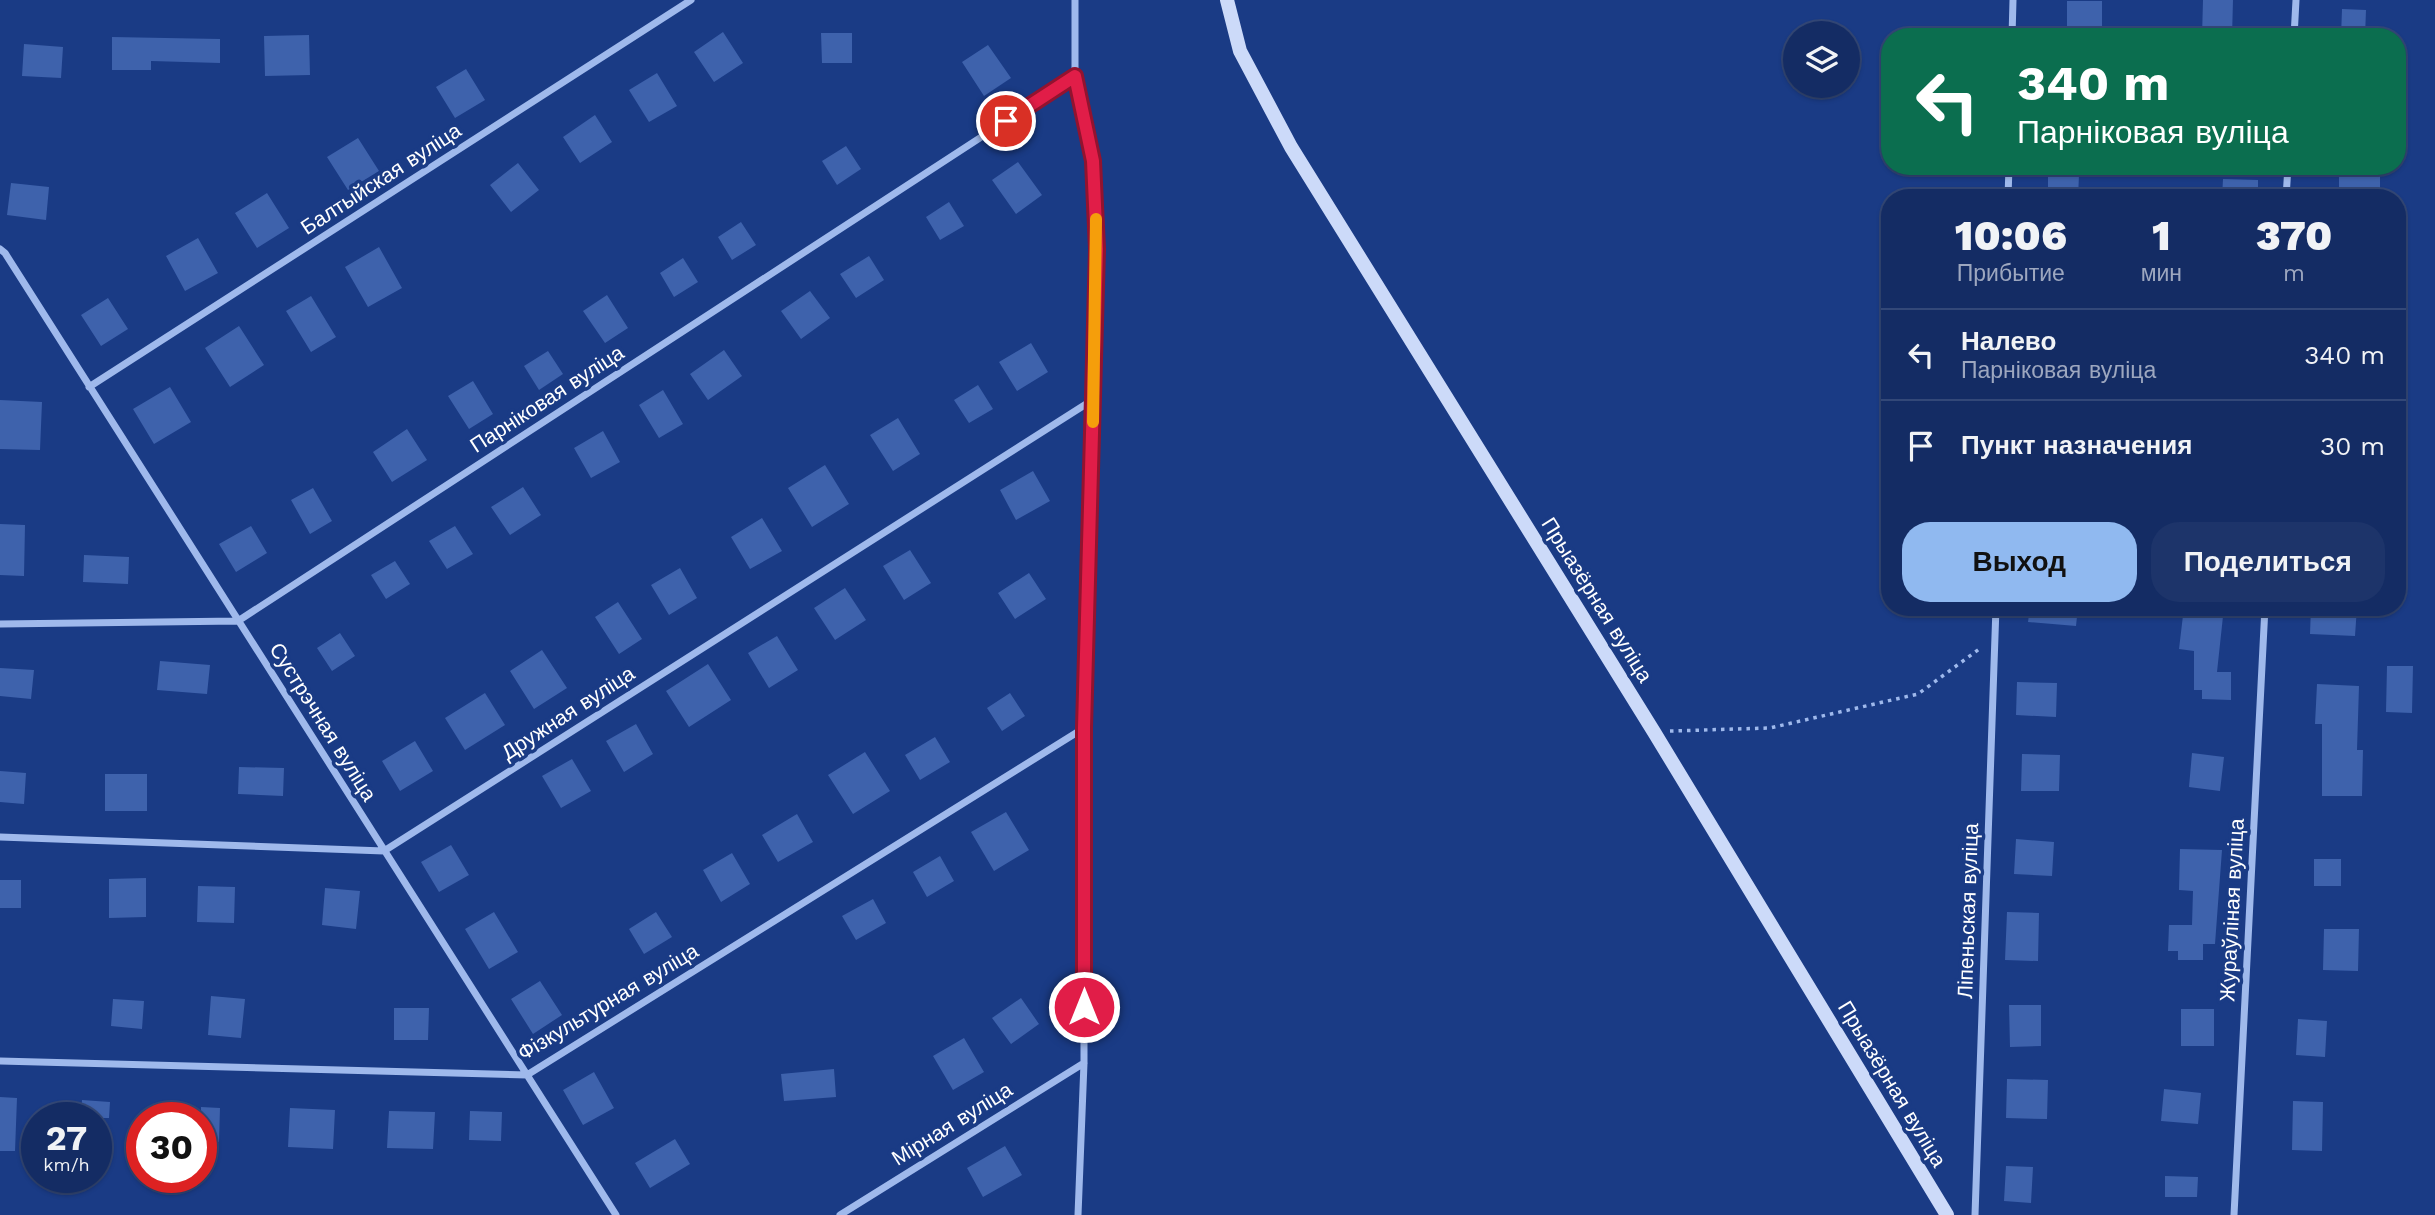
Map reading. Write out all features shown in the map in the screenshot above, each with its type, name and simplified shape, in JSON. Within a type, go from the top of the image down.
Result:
[{"type":"street","name":"Балтыйская вуліца","points":[[89,387],[691,0]]},
{"type":"street","points":[[1075,0],[1075,76],[1093,161],[1097,249],[1084,728],[1084,1063],[1078,1215]]},
{"type":"street","name":"Прыазёрная вуліца","points":[[1227,0],[1240,51],[1291,147],[1654,732],[1947,1215]]},
{"type":"street","points":[[2012,28],[2013,0]]},
{"type":"street","points":[[2294,28],[2296,0]]},
{"type":"street","name":"Парніковая вуліца","points":[[238,621],[1075,76]]},
{"type":"street","name":"Сустрэчная вуліца","points":[[0,249],[616,1215]]},
{"type":"street","name":"Дружная вуліца","points":[[384,851],[1094,399]]},
{"type":"street","name":"Ліпеньская вуліца","points":[[1975,1215],[1996,616]]},
{"type":"street","name":"Жураўліная вуліца","points":[[2234,1215],[2265,616]]},
{"type":"street","points":[[0,624],[238,621]]},
{"type":"street","name":"Фізкультурная вуліца","points":[[0,1061],[527,1075],[1084,728]]},
{"type":"street","points":[[0,837],[384,851]]},
{"type":"street","name":"Мірная вуліца","points":[[840,1215],[1084,1063]]},
{"type":"path","points":[[1654,732],[1770,728],[1918,694],[1996,636]]},
{"type":"building","points":[[2203,0],[2233,0],[2232,28],[2202,28]]},
{"type":"building","points":[[2067,1],[2102,1],[2102,28],[2067,28]]},
{"type":"building","points":[[2342,9],[2366,10],[2365,28],[2341,28]]},
{"type":"building","points":[[723,32],[743,63],[714,82],[694,52]]},
{"type":"building","points":[[821,33],[852,33],[852,63],[822,63]]},
{"type":"building","points":[[309,35],[310,75],[265,76],[264,36]]},
{"type":"building","points":[[112,37],[220,39],[220,63],[151,61],[151,70],[112,70]]},
{"type":"building","points":[[24,44],[63,47],[61,78],[22,76]]},
{"type":"building","points":[[988,45],[1011,78],[984,96],[962,62]]},
{"type":"building","points":[[466,69],[485,100],[455,118],[436,87]]},
{"type":"building","points":[[657,73],[677,106],[649,122],[629,90]]},
{"type":"building","points":[[595,115],[612,142],[580,163],[563,137]]},
{"type":"building","points":[[358,138],[379,171],[348,190],[327,157]]},
{"type":"building","points":[[846,146],[861,169],[837,185],[822,161]]},
{"type":"building","points":[[1018,162],[1042,195],[1016,214],[992,180]]},
{"type":"building","points":[[518,163],[539,190],[511,212],[490,185]]},
{"type":"building","points":[[2048,175],[2079,175],[2078,189],[2048,189]]},
{"type":"building","points":[[2339,175],[2380,176],[2380,189],[2339,189]]},
{"type":"building","points":[[2223,179],[2258,180],[2258,189],[2222,189]]},
{"type":"building","points":[[11,183],[49,187],[46,220],[7,215]]},
{"type":"building","points":[[267,193],[289,228],[257,248],[235,213]]},
{"type":"building","points":[[949,202],[964,226],[940,240],[926,217]]},
{"type":"building","points":[[741,222],[756,245],[732,260],[718,237]]},
{"type":"building","points":[[198,238],[218,273],[185,291],[166,256]]},
{"type":"building","points":[[379,247],[402,288],[368,307],[345,267]]},
{"type":"building","points":[[869,256],[884,280],[856,298],[840,274]]},
{"type":"building","points":[[683,258],[698,282],[674,297],[660,273]]},
{"type":"building","points":[[810,291],[830,318],[801,339],[781,311]]},
{"type":"building","points":[[607,295],[628,328],[605,343],[583,311]]},
{"type":"building","points":[[311,296],[336,337],[311,352],[286,311]]},
{"type":"building","points":[[108,298],[128,329],[101,346],[81,315]]},
{"type":"building","points":[[239,326],[264,365],[230,387],[205,348]]},
{"type":"building","points":[[1031,343],[1048,372],[1017,391],[999,362]]},
{"type":"building","points":[[724,350],[742,376],[708,400],[690,374]]},
{"type":"building","points":[[548,351],[563,374],[539,390],[524,366]]},
{"type":"building","points":[[473,381],[493,414],[469,429],[448,396]]},
{"type":"building","points":[[978,385],[993,409],[969,423],[954,400]]},
{"type":"building","points":[[170,387],[191,422],[154,444],[133,409]]},
{"type":"building","points":[[663,390],[683,424],[659,438],[639,405]]},
{"type":"building","points":[[0,400],[42,402],[40,450],[0,449]]},
{"type":"building","points":[[898,418],[920,454],[893,471],[870,435]]},
{"type":"building","points":[[407,429],[427,460],[392,482],[373,452]]},
{"type":"building","points":[[603,431],[620,462],[591,478],[574,448]]},
{"type":"building","points":[[825,465],[849,504],[812,527],[788,488]]},
{"type":"building","points":[[1033,471],[1050,501],[1016,520],[1000,490]]},
{"type":"building","points":[[523,487],[541,515],[510,535],[491,507]]},
{"type":"building","points":[[313,488],[332,521],[310,534],[291,500]]},
{"type":"building","points":[[762,518],[782,551],[750,569],[731,537]]},
{"type":"building","points":[[0,524],[25,525],[24,576],[0,575]]},
{"type":"building","points":[[251,526],[267,553],[236,572],[219,544]]},
{"type":"building","points":[[455,526],[473,554],[447,569],[429,541]]},
{"type":"building","points":[[910,550],[931,583],[904,600],[883,566]]},
{"type":"building","points":[[84,555],[129,557],[128,584],[83,582]]},
{"type":"building","points":[[395,561],[410,584],[386,599],[371,575]]},
{"type":"building","points":[[680,568],[697,598],[669,615],[651,585]]},
{"type":"building","points":[[1029,573],[1046,599],[1015,619],[998,593]]},
{"type":"building","points":[[845,588],[866,620],[835,640],[814,608]]},
{"type":"building","points":[[618,602],[642,639],[619,654],[595,617]]},
{"type":"building","points":[[2029,616],[2077,616],[2076,626],[2028,622]]},
{"type":"building","points":[[2183,616],[2223,616],[2217,672],[2231,672],[2231,700],[2202,699],[2202,690],[2194,690],[2194,651],[2179,649]]},
{"type":"building","points":[[2311,616],[2356,616],[2355,636],[2310,634]]},
{"type":"building","points":[[340,633],[355,656],[332,671],[317,648]]},
{"type":"building","points":[[777,636],[798,670],[769,688],[748,653]]},
{"type":"building","points":[[542,650],[567,688],[534,709],[510,671]]},
{"type":"building","points":[[160,661],[210,665],[207,694],[157,690]]},
{"type":"building","points":[[708,664],[731,700],[689,727],[666,691]]},
{"type":"building","points":[[2387,666],[2413,666],[2412,713],[2386,712]]},
{"type":"building","points":[[0,668],[34,670],[31,699],[0,696]]},
{"type":"building","points":[[2017,682],[2057,683],[2056,717],[2016,715]]},
{"type":"building","points":[[2317,684],[2359,686],[2357,750],[2363,750],[2362,796],[2322,796],[2322,724],[2315,724]]},
{"type":"building","points":[[485,693],[505,725],[465,750],[445,718]]},
{"type":"building","points":[[1010,693],[1025,716],[1002,731],[987,708]]},
{"type":"building","points":[[636,724],[653,754],[624,772],[606,741]]},
{"type":"building","points":[[935,737],[950,762],[920,780],[905,755]]},
{"type":"building","points":[[415,741],[433,771],[400,791],[382,761]]},
{"type":"building","points":[[865,752],[890,791],[853,814],[828,775]]},
{"type":"building","points":[[2192,753],[2224,757],[2220,791],[2189,787]]},
{"type":"building","points":[[2022,754],[2060,755],[2059,791],[2021,791]]},
{"type":"building","points":[[572,759],[591,791],[561,808],[542,776]]},
{"type":"building","points":[[239,767],[284,768],[283,796],[238,794]]},
{"type":"building","points":[[0,771],[26,773],[24,804],[0,802]]},
{"type":"building","points":[[105,774],[147,774],[147,811],[105,811]]},
{"type":"building","points":[[1006,812],[1029,850],[994,871],[971,832]]},
{"type":"building","points":[[797,814],[813,842],[778,862],[762,835]]},
{"type":"building","points":[[2016,839],[2054,842],[2052,876],[2014,874]]},
{"type":"building","points":[[451,845],[469,875],[439,892],[421,862]]},
{"type":"building","points":[[2180,849],[2222,850],[2215,944],[2203,944],[2203,960],[2178,960],[2178,951],[2168,951],[2169,925],[2192,925],[2193,891],[2179,890]]},
{"type":"building","points":[[732,853],[750,884],[721,902],[703,870]]},
{"type":"building","points":[[940,856],[954,881],[927,897],[913,872]]},
{"type":"building","points":[[2314,859],[2341,859],[2341,886],[2314,886]]},
{"type":"building","points":[[146,878],[146,917],[109,918],[109,879]]},
{"type":"building","points":[[0,880],[21,880],[21,908],[0,908]]},
{"type":"building","points":[[198,886],[235,887],[234,923],[197,922]]},
{"type":"building","points":[[325,888],[360,891],[356,929],[322,925]]},
{"type":"building","points":[[873,899],[886,923],[856,940],[842,916]]},
{"type":"building","points":[[494,912],[518,952],[489,969],[465,929]]},
{"type":"building","points":[[656,912],[672,937],[644,954],[629,929]]},
{"type":"building","points":[[2007,912],[2039,913],[2038,961],[2005,960]]},
{"type":"building","points":[[2324,929],[2359,929],[2358,971],[2323,970]]},
{"type":"building","points":[[540,981],[562,1015],[533,1034],[511,999]]},
{"type":"building","points":[[211,996],[245,999],[241,1038],[208,1035]]},
{"type":"building","points":[[1021,998],[1039,1024],[1011,1044],[992,1018]]},
{"type":"building","points":[[113,999],[144,1001],[142,1029],[111,1026]]},
{"type":"building","points":[[2009,1005],[2041,1005],[2041,1046],[2010,1047]]},
{"type":"building","points":[[394,1008],[429,1008],[428,1040],[394,1040]]},
{"type":"building","points":[[2181,1009],[2214,1009],[2214,1046],[2181,1046]]},
{"type":"building","points":[[2298,1019],[2327,1021],[2325,1057],[2296,1055]]},
{"type":"building","points":[[964,1038],[984,1072],[953,1090],[933,1056]]},
{"type":"building","points":[[834,1069],[836,1097],[784,1101],[781,1074]]},
{"type":"building","points":[[594,1072],[614,1108],[583,1125],[563,1090]]},
{"type":"building","points":[[2007,1079],[2048,1080],[2047,1119],[2006,1118]]},
{"type":"building","points":[[2164,1089],[2201,1093],[2198,1124],[2161,1121]]},
{"type":"building","points":[[0,1097],[17,1098],[15,1151],[0,1151]]},
{"type":"building","points":[[2293,1101],[2323,1102],[2322,1151],[2292,1150]]},
{"type":"building","points":[[217,1108],[220,1108],[217,1142]]},
{"type":"building","points":[[290,1108],[335,1110],[333,1149],[288,1147]]},
{"type":"building","points":[[389,1111],[435,1112],[433,1149],[387,1148]]},
{"type":"building","points":[[470,1111],[502,1112],[501,1141],[469,1140]]},
{"type":"building","points":[[675,1139],[690,1164],[650,1188],[635,1163]]},
{"type":"building","points":[[1005,1146],[1022,1175],[983,1197],[967,1168]]},
{"type":"building","points":[[2006,1166],[2033,1167],[2031,1203],[2004,1201]]},
{"type":"building","points":[[2165,1176],[2198,1177],[2197,1197],[2165,1197]]},
{"type":"slow traffic","points":[[1093,422],[1096,219]]},
{"type":"route","points":[[1006,121],[1075,76],[1093,161],[1097,249],[1084,728],[1084,1007]]}]
